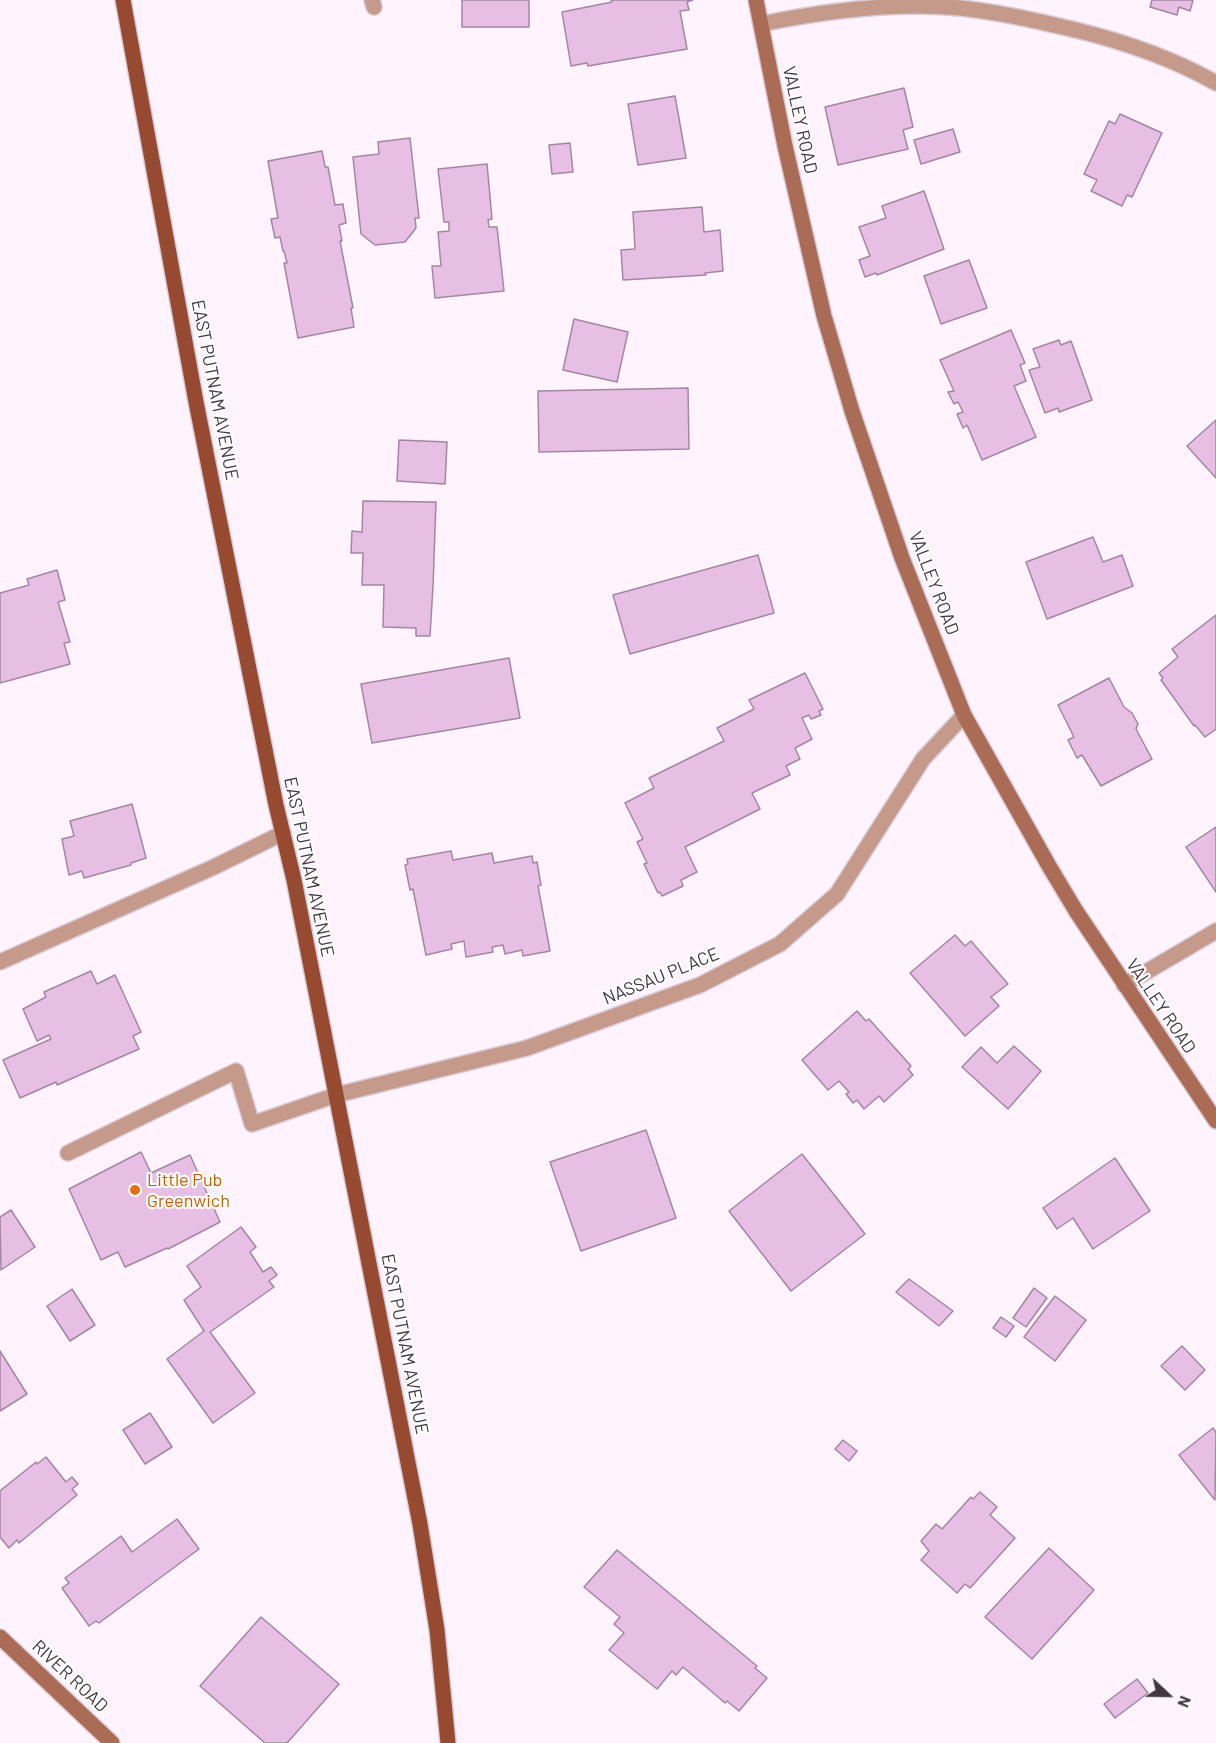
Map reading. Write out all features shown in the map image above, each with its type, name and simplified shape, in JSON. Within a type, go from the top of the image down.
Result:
[{"type":"main road","name":"EAST PUTNAM AVENUE","points":[[123,0],[196,402],[420,1524],[437,1630],[448,1743]]},
{"type":"main road","name":"VALLEY ROAD","points":[[756,0],[785,146],[824,316],[848,400],[902,558],[964,715],[1049,866],[1124,985],[1216,1121]]},
{"type":"main road","name":"RIVER ROAD","points":[[0,1637],[110,1742]]},
{"type":"street","points":[[761,24],[820,12],[888,8],[958,8],[1018,16],[1098,36],[1164,57],[1216,83]]},
{"type":"street","name":"NASSAU PLACE","points":[[68,1153],[236,1071],[252,1124],[336,1095],[527,1048],[700,985],[780,944],[837,894],[922,759],[964,715]]},
{"type":"street","points":[[0,962],[214,867],[283,833]]},
{"type":"street","points":[[1124,985],[1216,931]]},
{"type":"building","points":[[462,0],[529,0],[529,27],[462,27]]},
{"type":"building","points":[[611,0],[693,0],[687,2],[689,10],[680,11],[687,49],[588,66],[587,63],[571,66],[562,12],[612,2]]},
{"type":"building","points":[[1152,0],[1193,0],[1190,11],[1179,7],[1177,15],[1150,7]]},
{"type":"building","points":[[904,88],[913,127],[903,130],[908,149],[838,165],[825,107]]},
{"type":"building","points":[[675,96],[686,158],[638,165],[628,104]]},
{"type":"building","points":[[1120,114],[1162,133],[1132,197],[1127,195],[1122,206],[1091,191],[1097,180],[1084,174],[1109,121],[1115,124]]},
{"type":"building","points":[[953,129],[960,152],[921,164],[914,140]]},
{"type":"building","points":[[410,138],[419,218],[415,218],[416,228],[405,242],[375,245],[361,234],[353,157],[379,154],[378,142]]},
{"type":"building","points":[[570,143],[573,172],[552,174],[549,145]]},
{"type":"building","points":[[322,151],[325,167],[328,167],[335,205],[343,204],[346,223],[339,225],[342,241],[340,241],[353,308],[351,308],[354,327],[298,338],[284,263],[287,263],[280,237],[275,238],[271,219],[278,218],[268,161]]},
{"type":"building","points":[[487,164],[492,219],[488,220],[489,227],[497,227],[504,291],[435,298],[432,266],[441,266],[438,232],[449,231],[449,222],[444,222],[438,169]]},
{"type":"building","points":[[924,191],[944,249],[877,275],[876,273],[865,277],[859,260],[870,256],[859,227],[886,218],[882,206]]},
{"type":"building","points":[[702,207],[704,232],[720,230],[723,271],[705,273],[706,275],[623,280],[621,250],[635,249],[633,212]]},
{"type":"building","points":[[969,260],[987,308],[941,324],[924,276]]},
{"type":"building","points":[[574,319],[628,332],[617,382],[563,370]]},
{"type":"building","points":[[1011,330],[1025,363],[1020,365],[1026,381],[1014,386],[1036,437],[982,460],[967,425],[963,428],[957,414],[963,412],[958,402],[954,404],[948,392],[954,391],[940,360]]},
{"type":"building","points":[[1059,340],[1061,345],[1071,341],[1092,400],[1059,412],[1058,408],[1045,413],[1029,370],[1040,367],[1033,349]]},
{"type":"building","points":[[688,388],[689,449],[539,452],[538,391]]},
{"type":"building","points":[[1216,420],[1216,478],[1187,446]]},
{"type":"building","points":[[399,440],[447,442],[445,484],[397,481]]},
{"type":"building","points":[[363,501],[436,502],[430,636],[416,636],[416,628],[383,627],[384,585],[362,585],[363,553],[351,553],[352,531],[362,532]]},
{"type":"building","points":[[1093,537],[1103,562],[1122,555],[1133,586],[1047,619],[1026,562]]},
{"type":"building","points":[[758,555],[774,613],[630,654],[613,595]]},
{"type":"building","points":[[57,570],[65,600],[58,602],[70,642],[64,643],[70,664],[0,683],[0,593],[29,585],[27,579]]},
{"type":"building","points":[[1216,615],[1216,729],[1205,737],[1194,726],[1161,680],[1163,678],[1159,673],[1178,657],[1172,649]]},
{"type":"building","points":[[509,658],[520,718],[372,743],[361,684]]},
{"type":"building","points":[[805,673],[823,709],[819,711],[821,715],[811,719],[809,715],[802,718],[812,739],[795,748],[800,759],[786,766],[790,775],[752,793],[760,809],[685,847],[697,872],[681,880],[683,886],[662,896],[660,892],[658,893],[644,864],[647,863],[637,842],[643,839],[625,803],[654,788],[649,778],[724,741],[717,728],[754,709],[749,700]]},
{"type":"building","points":[[1109,678],[1124,707],[1132,713],[1138,724],[1136,729],[1152,759],[1101,786],[1082,755],[1077,758],[1068,740],[1074,737],[1058,705]]},
{"type":"building","points":[[132,804],[146,858],[131,863],[131,865],[84,878],[82,871],[69,875],[62,839],[74,836],[70,821]]},
{"type":"building","points":[[1216,827],[1216,892],[1186,847]]},
{"type":"building","points":[[451,851],[453,860],[492,853],[494,863],[532,856],[533,863],[537,862],[541,885],[538,886],[550,951],[523,956],[522,950],[505,954],[503,945],[492,947],[493,952],[466,957],[464,941],[451,944],[452,949],[426,955],[413,889],[410,890],[405,865],[408,864],[407,859]]},
{"type":"building","points":[[955,935],[965,946],[971,941],[1008,984],[991,997],[999,1006],[965,1036],[910,973]]},
{"type":"building","points":[[91,971],[97,984],[115,975],[141,1032],[133,1036],[139,1049],[57,1085],[56,1082],[20,1098],[3,1060],[51,1039],[49,1035],[37,1041],[23,1009],[46,997],[44,992]]},
{"type":"building","points":[[857,1011],[866,1021],[869,1019],[911,1066],[908,1069],[913,1075],[884,1102],[879,1096],[864,1109],[857,1100],[853,1103],[846,1094],[849,1092],[839,1081],[828,1090],[802,1060]]},
{"type":"building","points":[[1014,1046],[1041,1071],[1008,1109],[962,1067],[981,1047],[997,1063]]},
{"type":"building","points":[[646,1130],[676,1218],[581,1251],[550,1162]]},
{"type":"building","points":[[141,1152],[151,1173],[190,1155],[220,1222],[168,1249],[125,1267],[118,1252],[101,1260],[69,1189]]},
{"type":"building","points":[[802,1154],[865,1234],[791,1291],[729,1211]]},
{"type":"building","points":[[1115,1158],[1150,1211],[1093,1249],[1073,1218],[1057,1229],[1043,1208]]},
{"type":"building","points":[[11,1210],[35,1247],[1,1270],[0,1217]]},
{"type":"building","points":[[241,1227],[256,1247],[250,1252],[263,1272],[271,1267],[277,1275],[269,1281],[274,1287],[210,1332],[255,1393],[213,1423],[167,1359],[204,1331],[184,1300],[201,1287],[187,1266]]},
{"type":"building","points":[[909,1279],[953,1311],[939,1326],[896,1292]]},
{"type":"building","points":[[1034,1288],[1047,1298],[1026,1327],[1013,1318]]},
{"type":"building","points":[[72,1289],[95,1325],[70,1341],[47,1306]]},
{"type":"building","points":[[1055,1296],[1086,1320],[1055,1361],[1024,1337]]},
{"type":"building","points":[[1001,1317],[1014,1326],[1006,1337],[993,1328]]},
{"type":"building","points":[[1182,1346],[1205,1370],[1185,1390],[1161,1366]]},
{"type":"building","points":[[0,1351],[27,1394],[0,1411]]},
{"type":"building","points":[[150,1413],[172,1447],[145,1464],[123,1430]]},
{"type":"building","points":[[1213,1428],[1216,1432],[1215,1500],[1179,1455]]},
{"type":"building","points":[[843,1440],[857,1451],[849,1461],[835,1449]]},
{"type":"building","points":[[46,1457],[66,1482],[72,1477],[78,1484],[72,1489],[77,1495],[19,1543],[17,1540],[9,1548],[0,1537],[0,1491],[36,1462],[37,1464]]},
{"type":"building","points":[[980,1492],[997,1507],[990,1515],[1015,1538],[970,1588],[965,1584],[957,1593],[921,1560],[929,1551],[921,1541],[936,1524],[942,1529],[971,1497],[973,1499]]},
{"type":"building","points":[[177,1519],[199,1549],[99,1623],[96,1621],[89,1626],[62,1588],[69,1583],[65,1578],[121,1536],[132,1552]]},
{"type":"building","points":[[1049,1548],[1094,1590],[1032,1659],[985,1617]]},
{"type":"building","points":[[617,1550],[757,1666],[755,1668],[767,1678],[739,1711],[727,1701],[725,1703],[683,1667],[676,1675],[672,1671],[657,1689],[609,1650],[624,1633],[614,1624],[620,1617],[584,1587]]},
{"type":"building","points":[[261,1617],[339,1684],[287,1743],[265,1743],[200,1686]]},
{"type":"building","points":[[1137,1679],[1148,1693],[1115,1718],[1104,1704]]},
{"type":"place","name":"Little Pub Greenwich","points":[[135,1190]]}]
